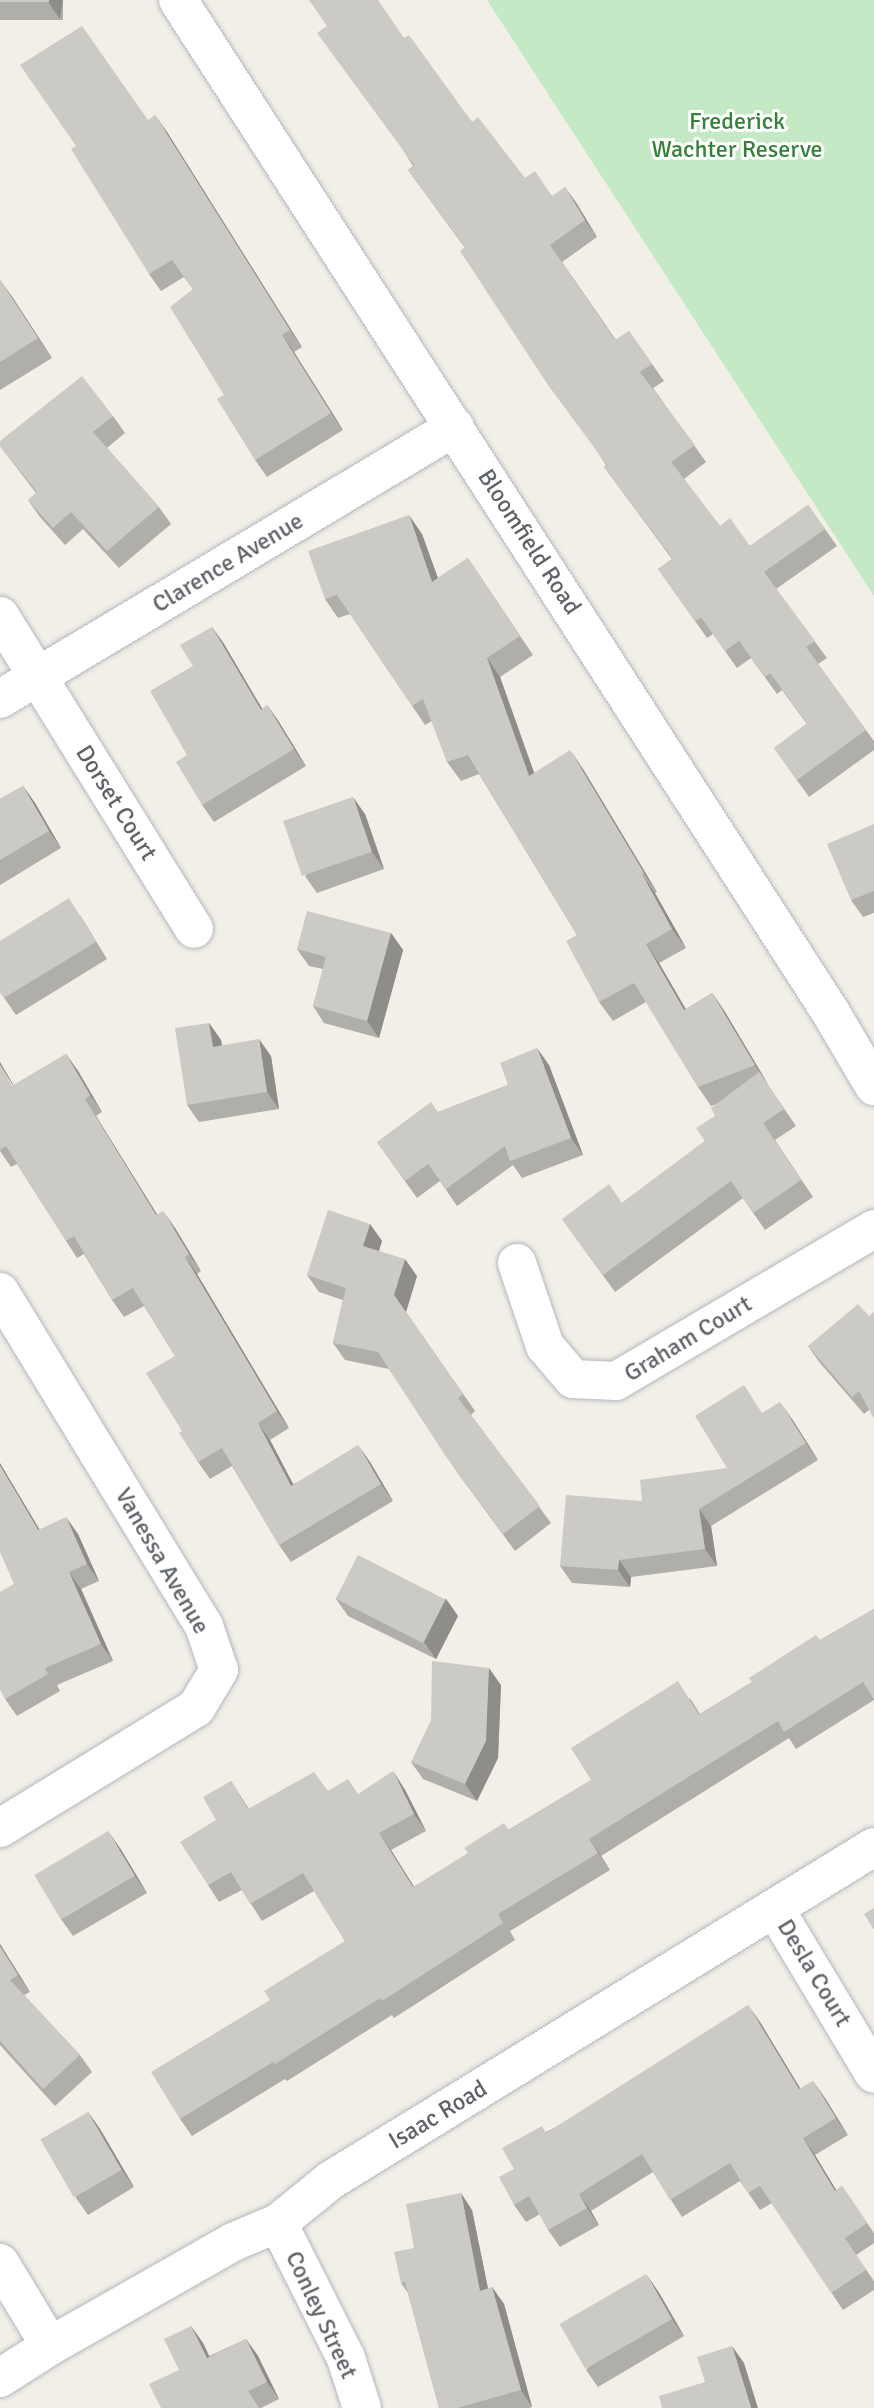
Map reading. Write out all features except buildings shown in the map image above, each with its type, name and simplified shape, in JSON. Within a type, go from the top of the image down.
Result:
[{"type":"street","name":"Bloomfield Road","points":[[178,0],[455,427],[863,1044],[874,1086]]},
{"type":"street","name":"Clarence Avenue","points":[[0,699],[455,427]]},
{"type":"street","name":"Dorset Court","points":[[0,616],[194,929]]},
{"type":"street","name":"Graham Court","points":[[517,1263],[545,1346],[573,1378],[616,1381],[874,1229]]},
{"type":"street","name":"Vanessa Avenue","points":[[0,1292],[204,1626],[219,1670],[196,1709],[0,1828]]},
{"type":"street","name":"Isaac Road","points":[[0,2378],[50,2346],[233,2242],[278,2223],[331,2180],[874,1847]]},
{"type":"street","name":"Desla Court","points":[[775,1909],[874,2074]]},
{"type":"street","name":"Conley Street","points":[[278,2223],[346,2358],[362,2408]]},
{"type":"street","points":[[0,2263],[50,2346]]},
{"type":"green space","name":"Frederick Wachter Reserve","points":[[487,0],[874,0],[874,596]]}]
